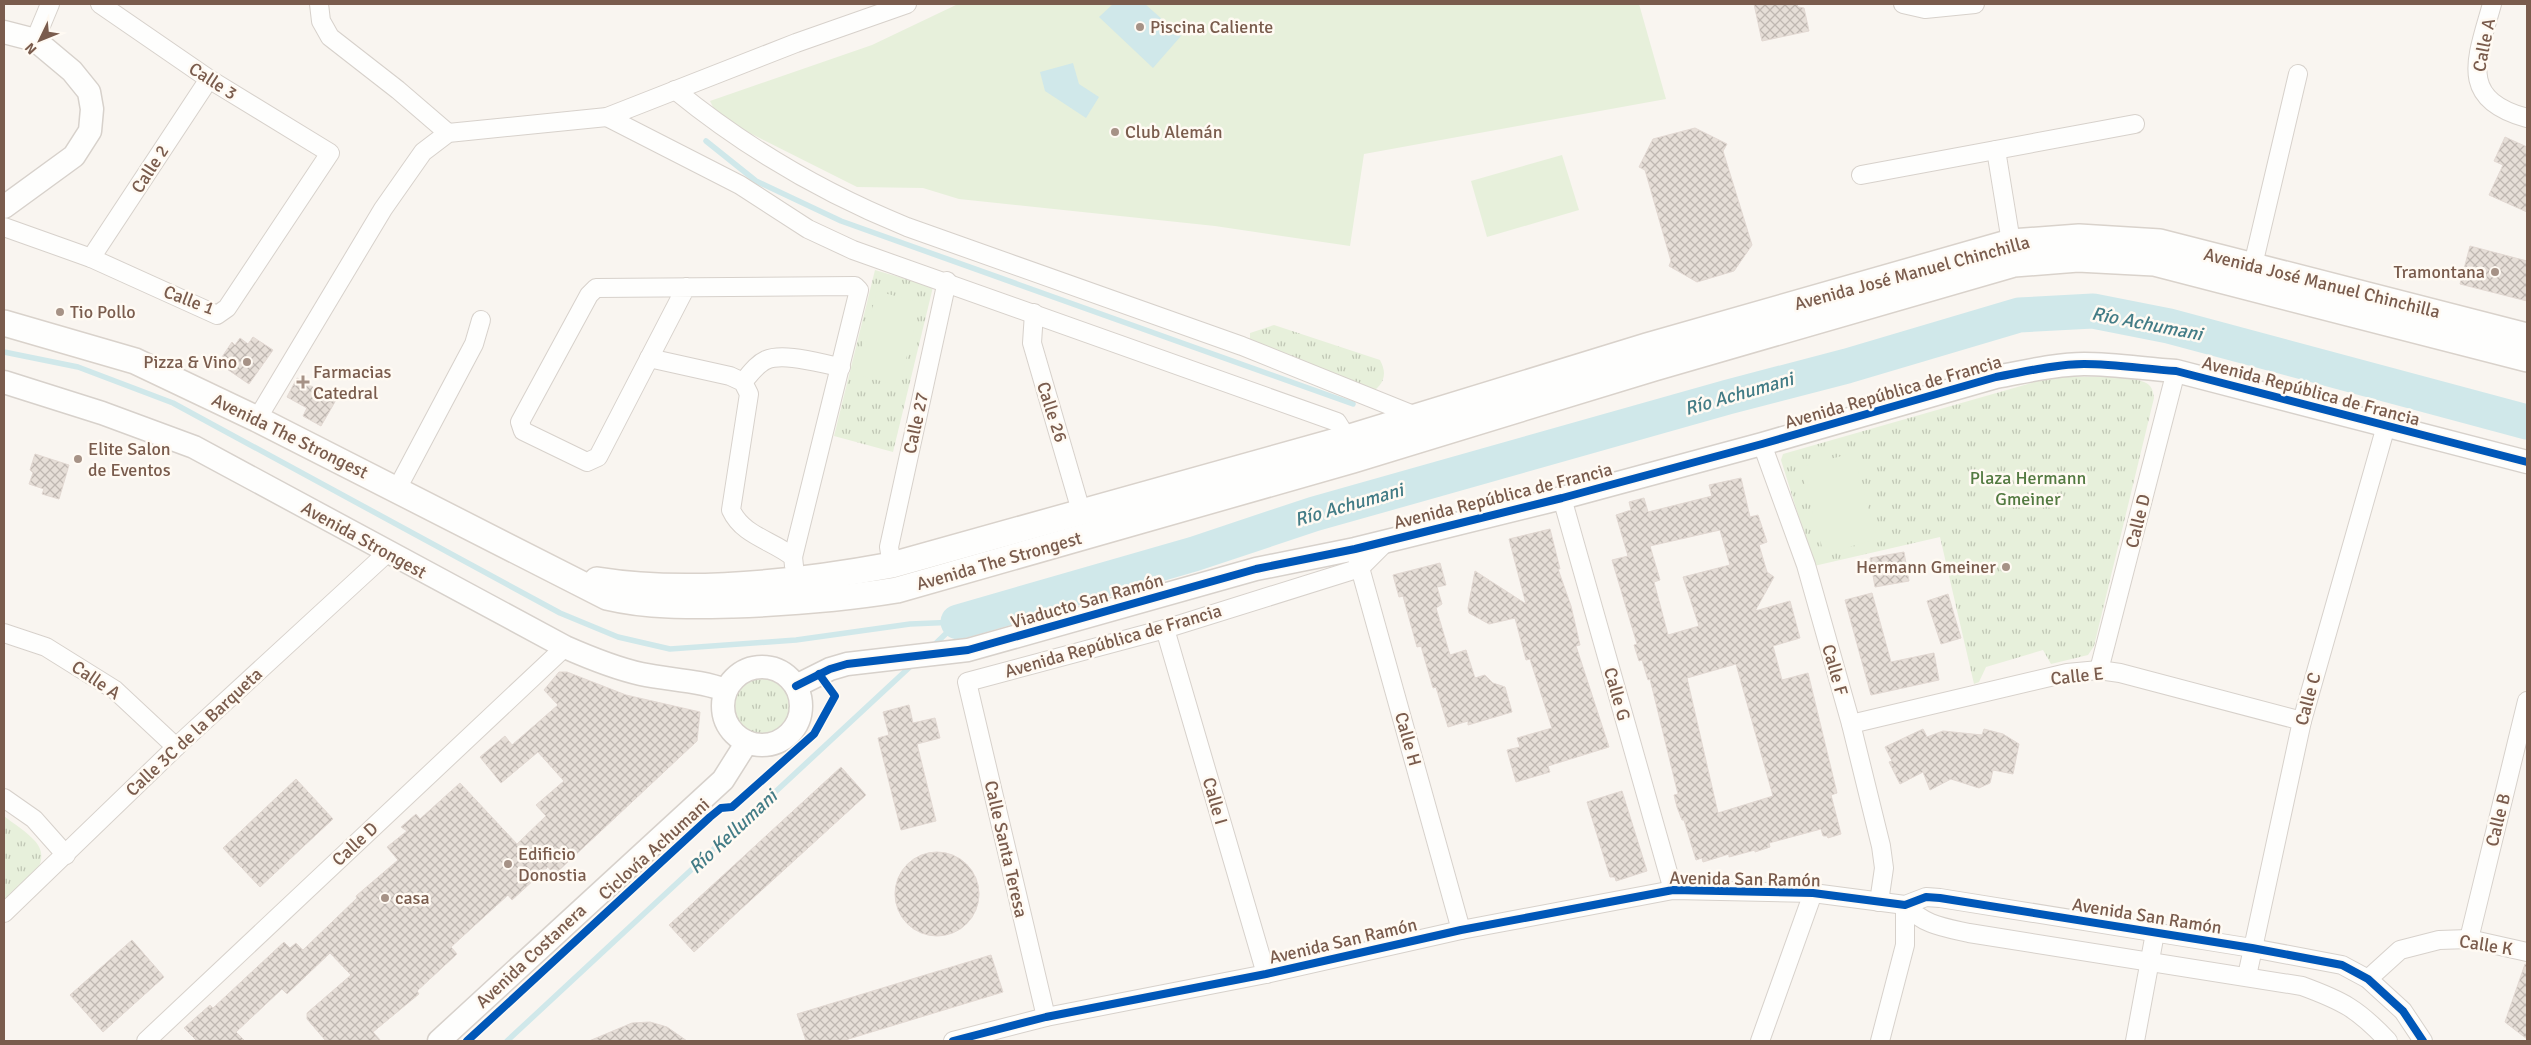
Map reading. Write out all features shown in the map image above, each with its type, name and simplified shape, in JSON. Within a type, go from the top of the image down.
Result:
[{"type":"main road","name":"Avenida José Manuel Chinchilla","points":[[1424,427],[1650,357],[2013,253],[2154,263],[2251,276],[2527,336]]},
{"type":"main road","name":"Avenida José Manuel Chinchilla","points":[[2251,276],[2527,359]]},
{"type":"main road","name":"Avenida The Strongest","points":[[4,323],[134,362],[257,419],[565,575],[613,582],[648,585],[703,585],[795,580],[892,565],[1081,511],[1350,449]]},
{"type":"main road","name":"Avenida The Strongest","points":[[795,580],[845,599],[897,590],[1087,535],[1350,449],[1424,427]]},
{"type":"main road","points":[[1081,511],[1087,535]]},
{"type":"main road","points":[[892,565],[897,590]]},
{"type":"street","points":[[35,40],[50,4]]},
{"type":"street","name":"Calle 3","points":[[100,4],[209,79],[330,153]]},
{"type":"street","points":[[319,4],[321,21],[330,36],[448,133]]},
{"type":"street","points":[[257,419],[383,209],[423,152],[448,133],[607,117],[907,4]]},
{"type":"street","points":[[1903,4],[1925,9],[1975,4]]},
{"type":"street","name":"Calle A","points":[[2492,4],[2478,57],[2477,81],[2486,98],[2498,106],[2527,118]]},
{"type":"street","points":[[4,32],[35,40],[72,71],[89,92],[92,109],[90,131],[74,156],[4,207]]},
{"type":"street","points":[[2251,276],[2298,74]]},
{"type":"street","name":"Calle 2","points":[[91,258],[209,79]]},
{"type":"street","points":[[676,90],[709,118],[753,149],[856,206],[907,227],[1242,346],[1424,427]]},
{"type":"street","points":[[607,117],[740,185],[808,229],[853,250],[947,281],[1337,422],[1350,449]]},
{"type":"street","points":[[1861,175],[2135,124]]},
{"type":"street","points":[[1996,150],[2013,253]]},
{"type":"street","name":"Calle 1","points":[[4,227],[91,258],[217,315],[227,308],[330,153]]},
{"type":"street","name":"Calle 27","points":[[892,565],[889,547],[947,281]]},
{"type":"street","points":[[686,288],[598,457],[587,462],[523,431],[520,427],[520,422],[589,295],[596,288],[855,286],[859,290],[795,580]]},
{"type":"street","name":"Calle 26","points":[[1034,312],[1032,344],[1081,511]]},
{"type":"street","points":[[397,489],[474,344],[480,320]]},
{"type":"street","points":[[744,382],[756,367],[767,359],[786,357],[841,367]]},
{"type":"street","points":[[649,358],[730,376],[744,382],[749,394],[731,510],[743,528],[795,580]]},
{"type":"street","name":"Avenida República de Francia","points":[[1388,540],[1562,498],[1762,444],[1996,377],[2030,370],[2081,364],[2131,365],[2176,371],[2527,462]]},
{"type":"street","name":"Calle D","points":[[2099,670],[2176,371]]},
{"type":"street","name":"Avenida Strongest","points":[[4,382],[102,413],[194,447],[564,647],[609,666],[663,678],[709,684],[725,690]]},
{"type":"street","name":"Calle C","points":[[2248,976],[2252,948],[2302,721],[2386,426]]},
{"type":"street","name":"Calle F","points":[[1762,444],[1806,565],[1851,724],[1881,846],[1884,868],[1879,902]]},
{"type":"street","name":"Calle G","points":[[1562,498],[1673,890]]},
{"type":"street","name":"Viaducto San Ramón","points":[[796,686],[830,669],[847,664],[968,650],[1256,569],[1358,559],[1388,540]]},
{"type":"street","name":"Calle 3C de la Barqueta","points":[[4,913],[66,856],[176,747],[387,553]]},
{"type":"street","name":"Avenida República de Francia","points":[[967,682],[1164,629],[1358,559]]},
{"type":"street","name":"Calle H","points":[[1358,559],[1461,930]]},
{"type":"street","name":"Calle I","points":[[1164,629],[1266,974]]},
{"type":"street","name":"Calle A","points":[[4,633],[46,647],[115,690],[176,747]]},
{"type":"street","name":"Calle D","points":[[146,1041],[564,647]]},
{"type":"street","points":[[756,667],[769,667],[780,670],[796,686],[801,707],[799,720],[793,730],[783,739],[772,744],[759,745],[747,742],[738,737],[725,720],[722,700],[725,690],[732,679],[743,671],[756,667]]},
{"type":"street","name":"Calle E","points":[[1851,724],[2067,673],[2099,670],[2120,673],[2302,721]]},
{"type":"street","name":"Calle Santa Teresa","points":[[967,682],[1046,1017]]},
{"type":"street","name":"Calle B","points":[[2469,939],[2527,701]]},
{"type":"street","name":"Avenida Costanera","points":[[439,1041],[723,780],[747,742]]},
{"type":"street","points":[[4,798],[34,819],[66,856]]},
{"type":"street","name":"Avenida San Ramón","points":[[952,1041],[1046,1017],[1266,974],[1461,930],[1673,890],[1813,893],[1905,905],[1926,897],[1940,898],[2252,948],[2342,965],[2368,979],[2403,1011],[2423,1041]]},
{"type":"street","points":[[1760,1041],[1813,893]]},
{"type":"street","points":[[1905,905],[1925,922],[1969,933],[2150,960],[2302,986],[2340,1000],[2366,1018],[2388,1041]]},
{"type":"street","points":[[1880,1041],[1905,945],[1905,905]]},
{"type":"street","points":[[2135,1041],[2155,933]]},
{"type":"street","name":"Calle K","points":[[2368,979],[2400,950],[2439,940],[2469,939],[2527,952]]},
{"type":"green space","name":"Club Alemán","points":[[958,4],[1639,4],[1666,99],[1364,154],[1350,246],[1215,226],[959,199],[923,188],[857,187],[718,117],[710,101],[872,45]]},
{"type":"green space","points":[[1562,155],[1579,210],[1487,237],[1471,181]]},
{"type":"green space","points":[[875,270],[933,287],[893,452],[834,436]]},
{"type":"green space","points":[[877,291],[921,303],[899,386],[855,374]]},
{"type":"green space","points":[[1274,325],[1380,360],[1384,376],[1380,385],[1366,396],[1250,343],[1250,333]]},
{"type":"green space","name":"Plaza Hermann Gmeiner","points":[[2064,377],[2105,377],[2137,380],[2149,385],[2153,391],[2154,398],[2094,646],[2088,655],[2051,664],[2043,650],[1986,667],[1979,682],[1974,684],[1940,537],[1814,566],[1781,460],[1783,454],[2038,381]]},
{"type":"green space","points":[[1853,453],[1877,539],[1824,554],[1800,467]]},
{"type":"green space","points":[[763,678],[774,680],[787,691],[792,707],[790,718],[779,731],[763,736],[752,734],[739,723],[734,707],[736,696],[747,683]]},
{"type":"green space","points":[[4,816],[35,841],[40,850],[41,859],[39,867],[33,875],[4,903]]},
{"type":"water","name":"Piscina Caliente","points":[[1113,4],[1145,4],[1181,36],[1153,68],[1099,17]]},
{"type":"water","points":[[1073,63],[1079,84],[1099,97],[1086,118],[1045,91],[1040,72]]},
{"type":"building","points":[[1754,4],[1797,4],[1798,7],[1804,8],[1809,31],[1762,41]]},
{"type":"building","points":[[1695,128],[1727,144],[1723,151],[1752,245],[1734,271],[1697,282],[1669,266],[1671,261],[1645,170],[1639,167],[1653,139]]},
{"type":"building","points":[[2505,137],[2527,147],[2527,212],[2489,195],[2503,165],[2494,161]]},
{"type":"building","name":"Tramontana","points":[[2470,246],[2527,261],[2527,301],[2460,284]]},
{"type":"building","points":[[253,337],[273,350],[249,384],[218,363],[232,342],[235,345],[240,338],[248,344]]},
{"type":"building","points":[[297,378],[336,400],[321,426],[303,416],[307,408],[287,397]]},
{"type":"building","points":[[35,454],[69,465],[59,499],[42,494],[44,489],[29,484],[33,473],[30,470]]},
{"type":"building","points":[[1741,478],[1750,517],[1758,515],[1767,542],[1759,545],[1767,572],[1774,577],[1755,611],[1790,601],[1800,638],[1773,646],[1782,680],[1808,673],[1837,793],[1831,795],[1841,834],[1828,838],[1823,836],[1821,829],[1769,843],[1770,847],[1755,852],[1755,850],[1729,857],[1729,854],[1703,862],[1702,858],[1696,860],[1684,820],[1682,820],[1677,807],[1674,795],[1678,794],[1650,679],[1648,680],[1642,660],[1639,661],[1634,645],[1637,644],[1612,560],[1628,556],[1616,515],[1631,510],[1629,502],[1644,498],[1648,512],[1712,496],[1709,485]],"holes":[[[1720,530],[1730,565],[1683,577],[1699,626],[1668,635],[1654,582],[1660,580],[1650,546]],[[1736,664],[1773,796],[1718,813],[1687,678]]]},
{"type":"building","points":[[1550,529],[1560,569],[1558,569],[1571,606],[1580,645],[1576,646],[1609,747],[1548,766],[1550,772],[1516,782],[1507,750],[1520,747],[1517,738],[1552,728],[1530,659],[1526,660],[1515,618],[1489,624],[1469,613],[1468,608],[1475,571],[1526,604],[1509,539]]},
{"type":"building","points":[[1904,552],[1909,581],[1875,587],[1870,558]]},
{"type":"building","points":[[1440,563],[1446,585],[1437,587],[1442,604],[1436,608],[1450,655],[1466,650],[1475,678],[1485,675],[1493,683],[1505,687],[1512,712],[1468,725],[1468,721],[1448,727],[1436,687],[1433,688],[1421,646],[1417,647],[1403,596],[1399,597],[1393,575]]},
{"type":"building","points":[[1872,593],[1891,662],[1934,653],[1939,680],[1871,695],[1845,600]]},
{"type":"building","points":[[1948,594],[1961,638],[1941,644],[1927,601]]},
{"type":"building","points":[[559,672],[567,672],[626,695],[700,712],[697,741],[554,875],[548,867],[512,900],[508,895],[451,947],[457,954],[417,991],[419,994],[373,1032],[381,1041],[326,1041],[307,1019],[307,1013],[351,975],[330,953],[287,994],[282,989],[236,1032],[245,1041],[197,1041],[184,1028],[210,1005],[213,1008],[284,942],[290,948],[296,943],[303,950],[357,898],[356,896],[398,860],[387,847],[407,831],[401,827],[416,814],[420,819],[460,783],[517,844],[546,816],[536,805],[564,781],[538,752],[501,783],[480,757],[505,736],[512,745],[558,705],[544,690]]},
{"type":"building","points":[[909,705],[913,723],[935,718],[940,738],[917,744],[936,821],[901,830],[878,738],[889,735],[883,712]]},
{"type":"building","points":[[1923,729],[1927,737],[1943,731],[1982,735],[1984,729],[2003,734],[2019,744],[2013,774],[1993,770],[1990,783],[1979,788],[1951,779],[1930,790],[1923,772],[1900,784],[1889,762],[1892,761],[1885,747]]},
{"type":"building","points":[[841,767],[866,795],[694,952],[669,925]]},
{"type":"building","points":[[296,779],[333,819],[260,887],[223,848]]},
{"type":"building","points":[[1622,791],[1647,871],[1616,881],[1615,877],[1610,877],[1587,802]]},
{"type":"building","points":[[937,852],[953,855],[967,864],[976,878],[979,894],[976,910],[967,924],[953,933],[937,936],[921,933],[907,924],[898,910],[895,894],[898,878],[907,864],[921,855]]},
{"type":"building","points":[[132,940],[164,977],[103,1032],[70,995]]},
{"type":"building","points":[[991,955],[1003,992],[842,1041],[806,1041],[797,1014]]},
{"type":"building","points":[[2525,964],[2527,965],[2527,1039],[2505,1022]]},
{"type":"building","points":[[650,1022],[667,1027],[687,1041],[589,1041],[632,1023]]},
{"type":"waterway","points":[[706,141],[756,181],[841,221],[1353,404]]},
{"type":"waterway","name":"Río Achumani","points":[[958,622],[1194,554],[1314,514],[1728,397],[1847,366],[2019,315],[2093,311],[2169,326],[2527,422]]},
{"type":"waterway","points":[[4,352],[78,367],[173,403],[560,613],[618,637],[670,649],[796,640],[910,624],[958,622]]},
{"type":"waterway","name":"Río Kellumani","points":[[931,648],[958,622]]},
{"type":"waterway","name":"Río Kellumani","points":[[507,1041],[913,664]]},
{"type":"cycle path","points":[[796,686],[830,669],[847,664],[968,650],[1256,569],[1355,549],[1562,498],[1762,444],[1996,377],[2062,365],[2096,364],[2176,371],[2527,462]]},
{"type":"cycle path","name":"Ciclovía Achumani","points":[[467,1041],[710,817],[721,808],[732,807],[814,734],[835,696],[819,674]]},
{"type":"cycle path","points":[[953,1041],[1046,1017],[1266,974],[1461,930],[1673,890],[1813,893],[1905,905],[1926,897],[1940,898],[2252,948],[2342,965],[2368,979],[2403,1011],[2423,1041]]},
{"type":"place","name":"Piscina Caliente","points":[[1140,27]]},
{"type":"place","name":"Club Alemán","points":[[1115,132]]},
{"type":"place","name":"Tramontana","points":[[2495,272]]},
{"type":"place","name":"Tio Pollo","points":[[60,312]]},
{"type":"place","name":"Pizza & Vino","points":[[247,362]]},
{"type":"place","name":"Farmacias Catedral","points":[[303,382]]},
{"type":"place","name":"Elite Salon de Eventos","points":[[78,459]]},
{"type":"place","name":"Hermann Gmeiner","points":[[2006,567]]},
{"type":"place","name":"Edificio Donostia","points":[[508,864]]},
{"type":"place","name":"casa","points":[[385,898]]}]
